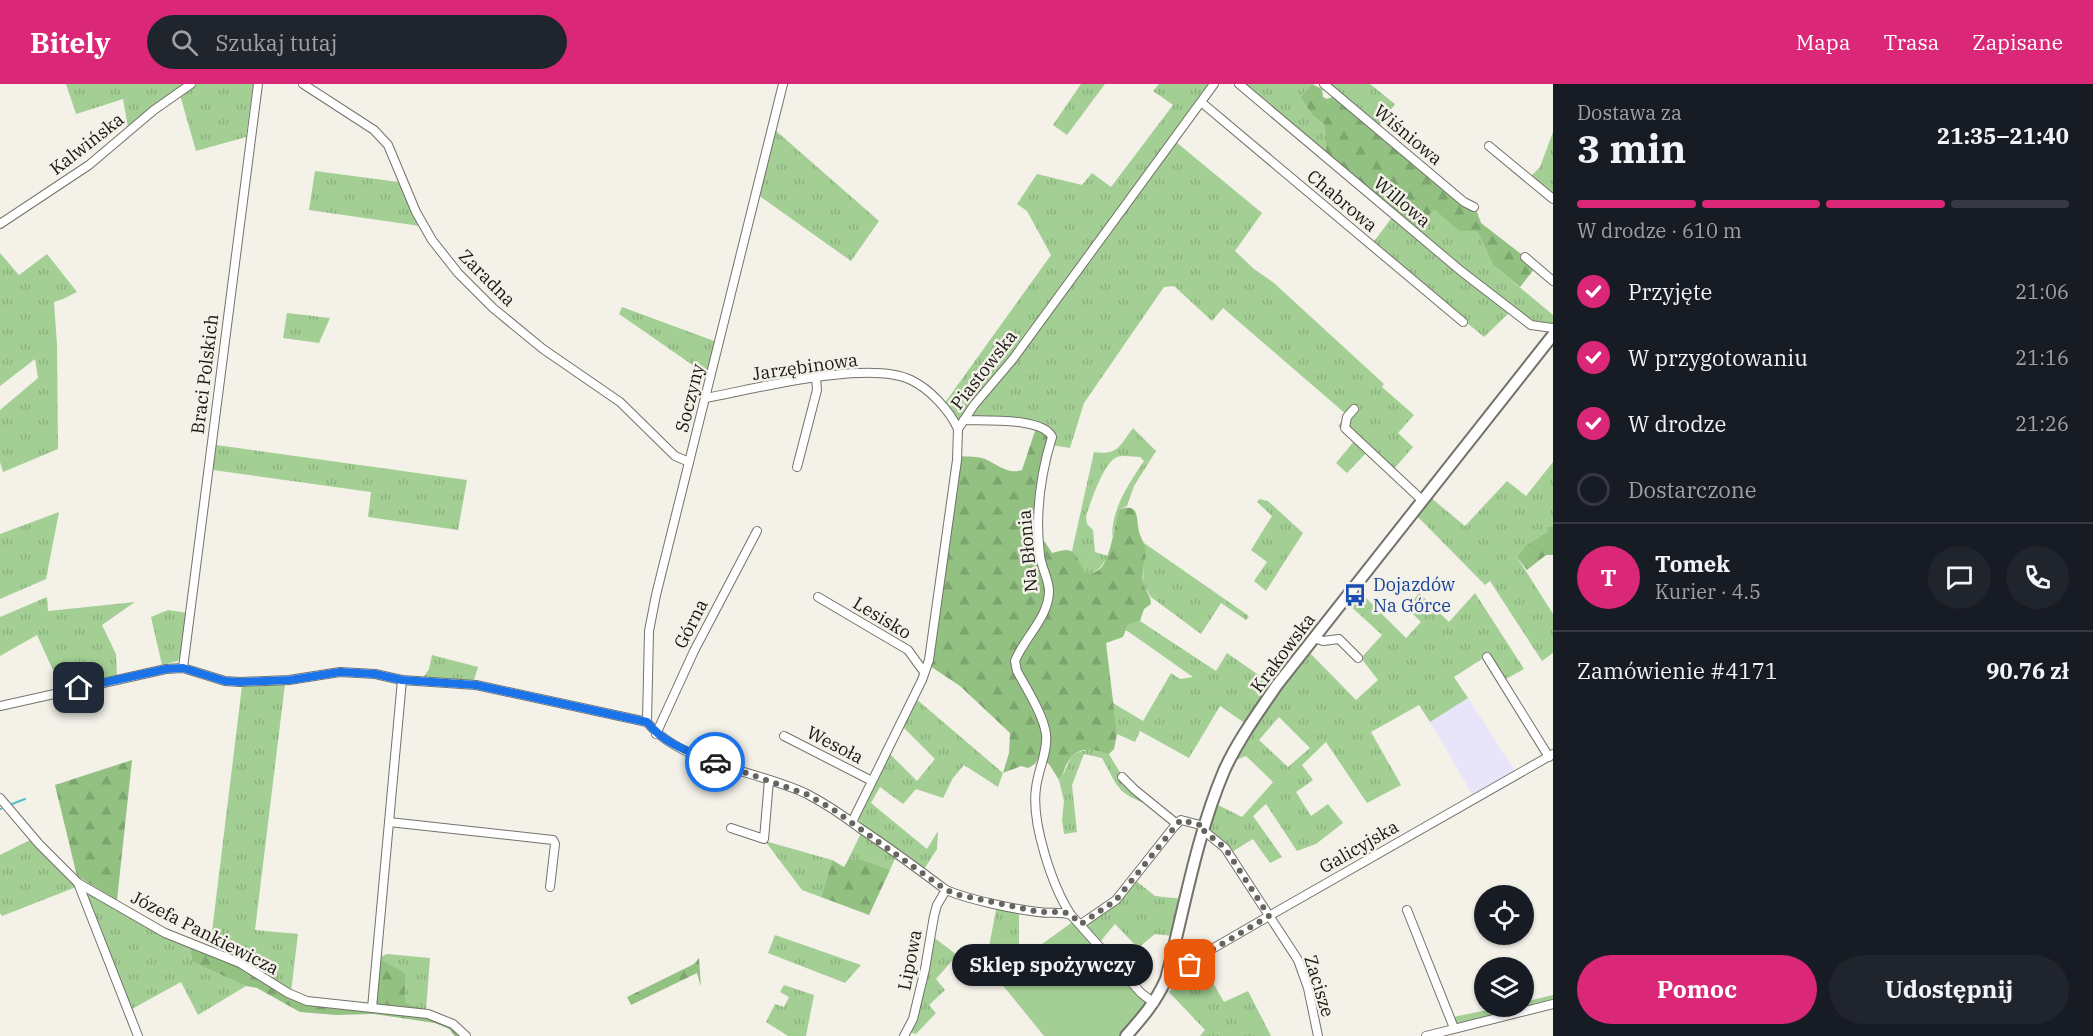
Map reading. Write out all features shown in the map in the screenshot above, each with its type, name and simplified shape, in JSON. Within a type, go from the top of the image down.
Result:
[{"type":"street","name":"Kalwińska","points":[[0,224],[89,165],[154,110],[191,84]]},
{"type":"street","name":"Braci Polskich","points":[[183,668],[258,84]]},
{"type":"street","name":"Zaradna","points":[[303,84],[374,130],[387,145],[416,212],[432,240],[458,273],[493,308],[543,349],[620,402],[675,456],[689,462]]},
{"type":"street","name":"Soczyny","points":[[647,722],[649,631],[656,594],[783,84]]},
{"type":"street","name":"Piastowska","points":[[852,822],[929,660],[955,482],[958,429],[1013,359],[1214,84]]},
{"type":"street","name":"Willowa","points":[[1239,84],[1461,271],[1531,325],[1553,328]]},
{"type":"street","name":"Wiśniowa","points":[[1323,84],[1464,202],[1474,207]]},
{"type":"street","name":"Chabrowa","points":[[1201,102],[1463,322]]},
{"type":"street","points":[[1489,146],[1553,199]]},
{"type":"street","points":[[1525,257],[1553,281]]},
{"type":"street","name":"Krakowska","points":[[1126,1036],[1154,1003],[1167,975],[1204,828],[1226,769],[1248,727],[1277,685],[1553,335]]},
{"type":"street","name":"Jarzębinowa","points":[[706,398],[850,373],[886,373],[911,380],[951,414],[958,429]]},
{"type":"street","points":[[797,467],[817,390],[816,378]]},
{"type":"street","points":[[1354,409],[1347,417],[1345,428],[1423,501]]},
{"type":"street","name":"Na Błonia","points":[[964,420],[995,419],[1036,426],[1043,428],[1052,437],[1037,506],[1040,559],[1047,583],[1048,598],[1041,617],[1015,661],[1017,671],[1044,725],[1046,743],[1036,785],[1036,807],[1046,858],[1062,901],[1071,915]]},
{"type":"street","name":"Górna","points":[[656,734],[694,651],[757,531]]},
{"type":"street","name":"Lesisko","points":[[818,597],[908,650],[924,672]]},
{"type":"street","points":[[1314,638],[1323,641],[1339,639],[1358,658]]},
{"type":"street","points":[[1487,657],[1551,755]]},
{"type":"street","points":[[0,706],[166,669],[183,668],[225,681],[240,682],[290,680],[340,672],[375,674],[402,680],[476,685],[647,722],[656,734],[695,754],[806,794],[852,822],[946,890],[959,895],[1040,912],[1064,912],[1071,915],[1141,993],[1154,1003]]},
{"type":"street","points":[[372,1008],[402,680]]},
{"type":"street","name":"Wesoła","points":[[784,736],[872,781]]},
{"type":"street","name":"Galicyjska","points":[[1167,975],[1182,971],[1269,916],[1551,755]]},
{"type":"street","points":[[1122,777],[1142,797],[1177,824]]},
{"type":"street","points":[[731,828],[764,839],[769,780]]},
{"type":"street","name":"Józefa Pankiewicza","points":[[0,798],[39,844],[78,884],[165,933],[240,963],[288,993],[307,1001],[428,1014],[453,1024],[466,1036]]},
{"type":"street","points":[[1081,924],[1116,900],[1181,820],[1204,828]]},
{"type":"street","points":[[389,822],[553,840],[555,844],[550,887]]},
{"type":"street","name":"Zacisze","points":[[1204,828],[1225,848],[1298,960],[1308,988],[1318,1036]]},
{"type":"street","points":[[78,884],[138,1036]]},
{"type":"street","name":"Lipowa","points":[[904,1036],[913,1019],[937,905],[946,890]]},
{"type":"street","points":[[1407,910],[1454,1028]]},
{"type":"street","points":[[1426,1036],[1553,1004]]},
{"type":"shaded area","points":[[1468,698],[1517,774],[1474,797],[1430,722]]},
{"type":"green space","points":[[66,84],[184,84],[128,128],[123,99],[76,114]]},
{"type":"green space","points":[[196,84],[253,84],[246,137],[196,151],[180,95]]},
{"type":"green space","points":[[1081,84],[1105,84],[1067,135],[1053,125]]},
{"type":"green space","points":[[1159,84],[1212,84],[958,426],[944,404],[1051,255],[1027,211],[1017,204],[1037,174],[1082,185],[1092,173],[1111,187],[1173,105],[1153,91]]},
{"type":"green space","points":[[1242,84],[1312,84],[1300,97],[1313,116],[1324,124],[1326,153]]},
{"type":"green space","points":[[1312,84],[1322,89],[1323,97],[1327,99],[1335,96],[1476,209],[1481,223],[1525,257],[1535,268],[1520,287],[1493,265],[1477,231],[1459,231],[1434,209],[1416,232],[1326,153],[1324,124],[1313,116],[1300,97]]},
{"type":"green space","points":[[1327,84],[1370,84],[1395,104],[1378,127]]},
{"type":"green space","points":[[775,130],[879,221],[851,261],[758,195]]},
{"type":"green space","points":[[1553,132],[1553,197],[1530,177],[1540,167]]},
{"type":"green space","points":[[1176,142],[1262,213],[1235,251],[1254,269],[1274,283],[1384,384],[1382,387],[1414,415],[1398,433],[1413,447],[1393,470],[1347,428],[1349,418],[1359,406],[1356,405],[1348,415],[1344,429],[1368,451],[1347,473],[1336,463],[1355,440],[1338,426],[1347,415],[1223,308],[1212,321],[1174,286],[1164,287],[1084,403],[1070,448],[1051,445],[1044,427],[967,418]]},
{"type":"green space","points":[[315,171],[399,182],[420,226],[309,210]]},
{"type":"green space","points":[[1434,208],[1459,231],[1477,231],[1493,265],[1553,315],[1553,326],[1531,324],[1416,232]]},
{"type":"green space","points":[[1393,216],[1511,311],[1484,337],[1372,244]]},
{"type":"green space","points":[[0,253],[19,275],[47,254],[77,292],[54,302],[57,345],[58,449],[3,472],[0,462],[0,410],[38,378],[35,359],[0,386]]},
{"type":"green space","points":[[622,307],[717,342],[707,375],[619,314]]},
{"type":"green space","points":[[287,313],[330,318],[319,343],[283,338]]},
{"type":"green space","points":[[1036,428],[1048,434],[1037,538],[1045,542],[1052,553],[1071,551],[1084,570],[1092,573],[1102,567],[1106,560],[1120,509],[1131,508],[1136,513],[1145,547],[1143,579],[1151,604],[1144,609],[1140,621],[1128,625],[1123,637],[1106,643],[1117,734],[1114,749],[1109,754],[1092,750],[1076,753],[1068,762],[1059,780],[1049,764],[1039,757],[1035,764],[1028,768],[1021,766],[1003,773],[1009,753],[1010,733],[960,686],[930,666],[960,456],[982,458],[1007,470],[1022,470]]},
{"type":"green space","points":[[1133,428],[1156,451],[1134,486],[1127,506],[1120,509],[1112,537],[1118,507],[1144,461],[1140,457],[1117,457],[1102,475],[1086,516],[1087,524],[1093,530],[1095,552],[1108,556],[1097,570],[1086,572],[1072,551],[1094,452],[1108,452],[1118,448]]},
{"type":"green space","points":[[216,445],[467,480],[458,530],[368,517],[371,492],[213,470]]},
{"type":"green space","points":[[1553,462],[1553,527],[1548,527],[1548,531],[1525,546],[1517,557],[1553,614],[1553,653],[1542,661],[1490,581],[1485,585],[1416,515],[1430,497],[1465,526],[1507,481],[1526,496]]},
{"type":"green space","points":[[1259,499],[1268,501],[1303,533],[1266,591],[1254,581],[1267,562],[1251,550],[1272,516],[1257,502]]},
{"type":"green space","points":[[59,512],[46,579],[0,599],[0,534]]},
{"type":"green space","points":[[1547,527],[1553,527],[1553,555],[1546,555],[1527,570],[1517,557],[1525,546],[1548,531]]},
{"type":"green space","points":[[1144,543],[1249,616],[1246,620],[1221,603],[1201,634],[1151,597],[1143,584]]},
{"type":"green space","points":[[1357,589],[1406,638],[1421,622],[1407,608],[1419,593],[1449,622],[1475,593],[1524,669],[1504,680],[1488,655],[1454,677],[1468,698],[1430,722],[1419,705],[1371,732],[1401,785],[1367,803],[1326,742],[1302,765],[1313,780],[1296,792],[1311,816],[1328,804],[1343,823],[1316,844],[1297,851],[1266,804],[1253,816],[1282,857],[1270,863],[1253,839],[1230,853],[1205,829],[1214,803],[1242,817],[1273,782],[1246,756],[1231,762],[1250,729],[1308,651],[1356,700],[1378,680],[1361,658],[1382,635],[1346,602]],"holes":[[[1279,717],[1310,748],[1288,767],[1259,740]]]},
{"type":"green space","points":[[47,597],[48,611],[135,602],[102,625],[116,654],[117,676],[62,690],[37,635],[0,656],[0,617]]},
{"type":"green space","points":[[168,610],[188,613],[182,652],[178,661],[162,665],[151,617]]},
{"type":"green space","points":[[1140,621],[1216,671],[1227,653],[1273,685],[1246,724],[1220,706],[1189,758],[1140,731],[1135,742],[1117,734],[1113,703],[1143,721],[1171,673],[1180,679],[1193,677],[1126,630],[1128,625]]},
{"type":"green space","points":[[432,655],[478,667],[474,680],[422,679],[429,669]]},
{"type":"green space","points":[[285,684],[255,930],[298,934],[291,992],[210,948],[242,686]]},
{"type":"green space","points":[[915,698],[1003,773],[998,787],[964,765],[953,778],[943,798],[916,789],[903,804],[880,787],[871,803],[927,849],[938,831],[937,849],[923,871],[860,824],[858,813],[889,753],[917,781],[935,759],[902,726]]},
{"type":"green space","points":[[1095,749],[1109,754],[1119,771],[1150,805],[1125,793],[1102,758],[1084,754],[1072,785],[1077,832],[1064,834],[1062,820],[1064,801],[1059,780],[1074,755]]},
{"type":"green space","points":[[132,760],[117,900],[77,876],[55,785]]},
{"type":"green space","points":[[862,831],[897,854],[890,870],[863,860],[848,860]]},
{"type":"green space","points":[[30,840],[76,887],[2,916],[0,913],[0,855]]},
{"type":"green space","points":[[765,841],[832,860],[821,897],[802,890]]},
{"type":"green space","points":[[832,860],[844,867],[848,860],[863,860],[890,870],[869,915],[821,897]]},
{"type":"green space","points":[[1135,880],[1155,896],[1183,899],[1173,936],[1155,934],[1138,948],[1115,924],[1100,942],[1084,924]]},
{"type":"green space","points":[[82,889],[190,945],[192,962],[246,986],[198,1015],[181,982],[130,1010]]},
{"type":"green space","points":[[997,905],[1019,910],[1019,960],[1005,971],[988,952]]},
{"type":"green space","points":[[1074,921],[1149,1005],[1124,1036],[1044,1036],[996,977]]},
{"type":"green space","points":[[775,935],[861,965],[845,983],[768,953]]},
{"type":"green space","points":[[932,936],[957,955],[936,979],[945,990],[929,1005],[936,1013],[916,1034],[909,1032]]},
{"type":"green space","points":[[190,945],[239,966],[277,991],[302,1003],[427,1015],[452,1027],[464,1036],[455,1036],[449,1029],[435,1023],[374,1014],[336,1015],[300,1012],[257,988],[246,986],[192,962]]},
{"type":"green space","points":[[387,954],[430,958],[426,1010],[405,1002],[379,959]]},
{"type":"green space","points":[[699,958],[701,987],[697,973],[631,1005],[627,997],[694,964]]},
{"type":"green space","points":[[379,959],[405,973],[405,1002],[426,1010],[374,1006]]},
{"type":"green space","points":[[1201,962],[1224,1002],[1248,991],[1271,1036],[1200,1036],[1205,1030],[1169,992],[1181,978]]},
{"type":"green space","points":[[784,985],[814,995],[806,1036],[788,1036],[766,1022],[775,1004],[784,1007],[789,997],[780,992]]},
{"type":"green space","points":[[1553,995],[1553,1001],[1534,1005],[1534,1000]]},
{"type":"green space","points":[[1474,1013],[1474,1017],[1485,1017],[1455,1024],[1453,1017]]},
{"type":"waterway","points":[[12,804],[25,799]]},
{"type":"way so far","points":[[715,762],[806,794],[831,808],[946,890],[959,895],[1040,912],[1064,912],[1081,924],[1116,900],[1181,820],[1204,826],[1203,830],[1225,848],[1269,916],[1190,965]]},
{"type":"place","name":"Dojazdów Na Górce","points":[[1355,595]]},
{"type":"place","name":"Sklep spożywczy","points":[[1190,965]]},
{"type":"route","points":[[79,688],[166,669],[183,668],[225,681],[240,682],[290,680],[340,672],[375,674],[402,680],[476,685],[647,722],[656,734],[685,750],[715,762]]}]
